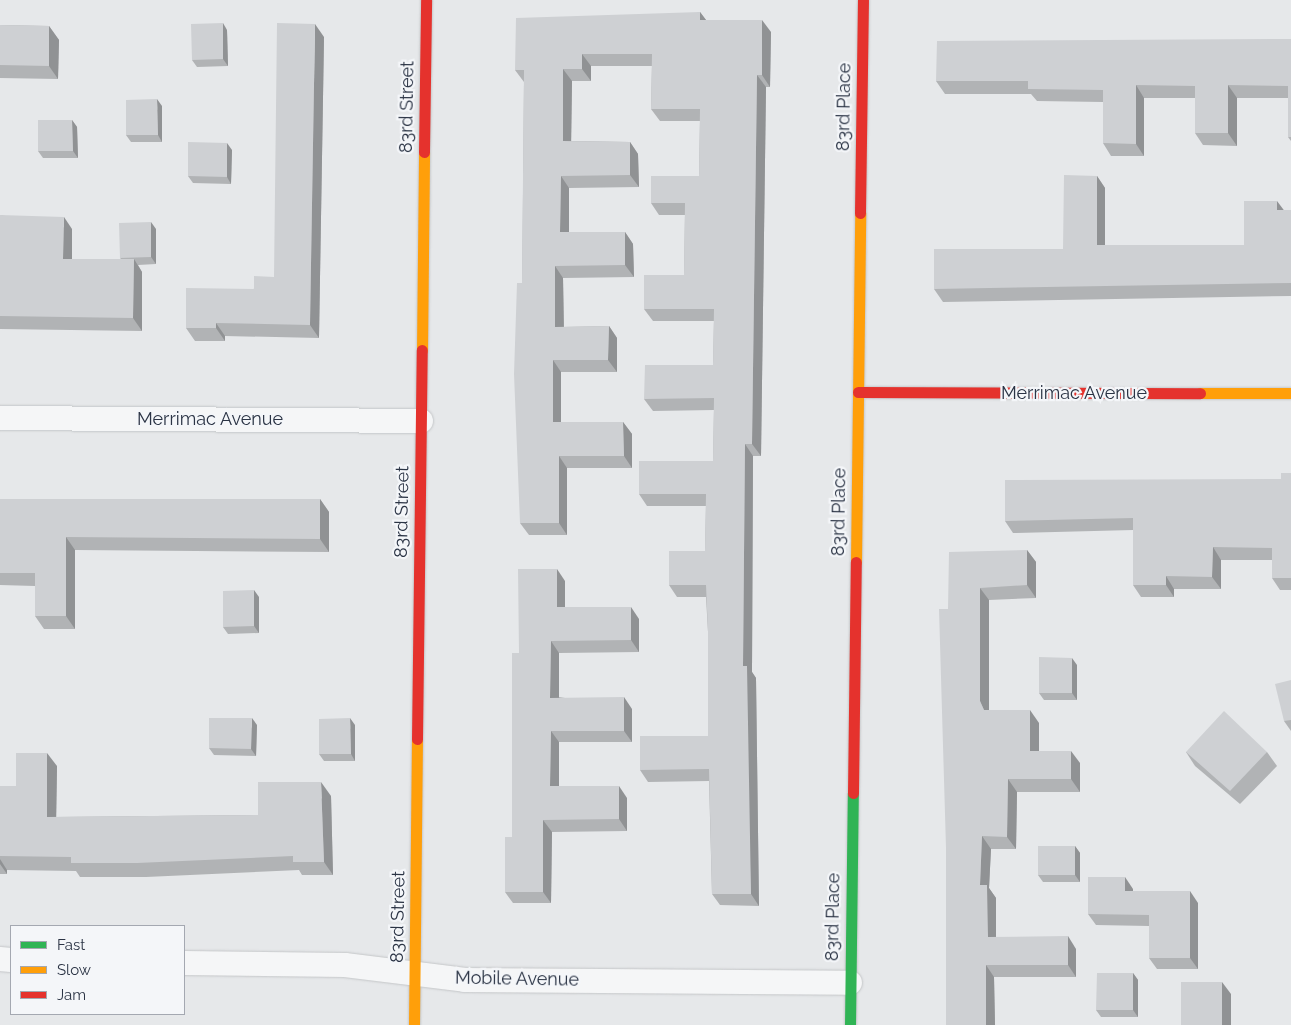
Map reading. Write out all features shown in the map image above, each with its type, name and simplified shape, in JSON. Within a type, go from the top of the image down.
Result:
[{"type":"street","name":"83rd Street","points":[[414,1025],[426,0]]},
{"type":"street","name":"83rd Place","points":[[850,1025],[863,0]]},
{"type":"street","name":"Merrimac Avenue","points":[[858,392],[1291,393]]},
{"type":"street","name":"Merrimac Avenue","points":[[0,418],[421,421]]},
{"type":"street","name":"Mobile Avenue","points":[[185,963],[345,965],[465,980],[850,983]]},
{"type":"building","points":[[700,12],[700,20],[762,20],[762,75],[757,75],[752,444],[745,444],[743,666],[747,666],[751,894],[712,894],[709,769],[640,770],[640,736],[708,736],[708,632],[706,585],[669,585],[669,551],[705,551],[706,494],[639,494],[639,461],[713,461],[714,398],[644,399],[645,365],[713,365],[714,309],[644,309],[644,275],[684,275],[685,203],[651,203],[651,176],[699,176],[700,109],[651,109],[652,54],[582,54],[582,69],[563,69],[563,141],[630,142],[630,175],[561,176],[560,232],[625,232],[625,265],[555,266],[555,327],[609,326],[608,360],[553,360],[553,422],[623,422],[624,456],[559,456],[559,523],[520,523],[514,374],[517,283],[522,283],[524,70],[515,70],[516,18]]},
{"type":"building","points":[[223,23],[223,59],[192,60],[191,24]]},
{"type":"building","points":[[277,23],[315,24],[310,325],[216,323],[216,328],[186,328],[186,288],[254,289],[254,276],[274,277]]},
{"type":"building","points":[[0,25],[49,26],[49,66],[0,65]]},
{"type":"building","points":[[1291,39],[1291,137],[1288,137],[1288,86],[1228,85],[1228,133],[1195,133],[1195,86],[1136,85],[1136,144],[1103,143],[1103,90],[1028,89],[1028,81],[936,81],[937,41]]},
{"type":"building","points":[[157,99],[158,135],[126,135],[126,100]]},
{"type":"building","points":[[38,120],[72,120],[73,151],[38,151]]},
{"type":"building","points":[[188,142],[227,143],[227,177],[188,176]]},
{"type":"building","points":[[1064,175],[1097,176],[1097,245],[1244,245],[1244,201],[1277,201],[1277,210],[1291,210],[1291,283],[934,289],[934,249],[1063,249]]},
{"type":"building","points":[[0,215],[64,217],[63,259],[134,259],[133,318],[0,316]]},
{"type":"building","points":[[151,222],[151,257],[120,258],[119,223]]},
{"type":"building","points":[[1281,473],[1291,473],[1291,578],[1272,578],[1272,548],[1213,547],[1212,577],[1166,576],[1166,585],[1133,585],[1133,518],[1005,521],[1005,480],[1281,479]]},
{"type":"building","points":[[0,499],[320,499],[320,539],[66,537],[66,616],[35,616],[35,573],[0,573]]},
{"type":"building","points":[[1027,550],[1027,585],[980,588],[980,701],[984,710],[1030,710],[1030,751],[1071,751],[1071,779],[1008,779],[1007,837],[982,836],[980,885],[987,885],[988,937],[1068,936],[1068,965],[986,965],[986,1025],[946,1025],[946,848],[939,609],[948,609],[949,552]]},
{"type":"building","points":[[518,569],[557,569],[557,607],[631,607],[631,640],[551,641],[550,698],[624,697],[624,731],[551,731],[550,786],[619,786],[619,819],[543,820],[543,892],[505,892],[505,837],[512,837],[512,653],[519,653]]},
{"type":"building","points":[[254,590],[254,626],[223,627],[223,591]]},
{"type":"building","points":[[1039,657],[1072,658],[1072,693],[1039,693]]},
{"type":"building","points":[[1291,680],[1291,720],[1284,721],[1275,684]]},
{"type":"building","points":[[1224,711],[1267,752],[1230,791],[1186,752]]},
{"type":"building","points":[[209,718],[252,718],[251,749],[209,748]]},
{"type":"building","points":[[350,718],[351,754],[319,754],[319,719]]},
{"type":"building","points":[[16,753],[47,753],[47,817],[258,815],[258,782],[321,782],[324,862],[293,862],[293,856],[137,863],[71,863],[71,857],[0,856],[0,786],[16,786]]},
{"type":"building","points":[[1038,846],[1075,846],[1075,875],[1038,875]]},
{"type":"building","points":[[1088,877],[1125,877],[1125,891],[1190,891],[1190,958],[1149,958],[1149,915],[1088,914]]},
{"type":"building","points":[[1097,973],[1133,973],[1133,1010],[1096,1010]]},
{"type":"building","points":[[1181,982],[1222,982],[1222,1025],[1181,1025]]},
{"type":"traffic: fast","points":[[850,1025],[853,793]]},
{"type":"traffic: slow","points":[[422,350],[424,152]]},
{"type":"traffic: slow","points":[[856,562],[860,213]]},
{"type":"traffic: slow","points":[[1200,393],[1291,393]]},
{"type":"traffic: slow","points":[[414,1025],[417,739]]},
{"type":"traffic: jam","points":[[424,152],[426,0]]},
{"type":"traffic: jam","points":[[860,213],[863,0]]},
{"type":"traffic: jam","points":[[417,739],[422,350]]},
{"type":"traffic: jam","points":[[858,392],[1200,393]]},
{"type":"traffic: jam","points":[[853,793],[856,562]]}]
